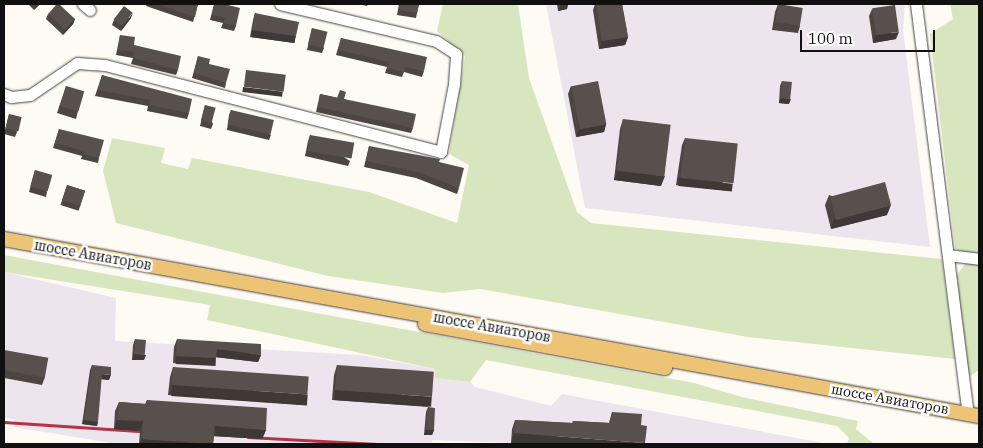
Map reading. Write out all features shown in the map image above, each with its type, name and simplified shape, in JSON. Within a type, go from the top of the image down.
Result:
[{"type":"main road","name":"шоссе Авиаторов","points":[[4,239],[974,415]]},
{"type":"main road","name":"шоссе Авиаторов","points":[[4,248],[979,424]]},
{"type":"street","points":[[4,94],[11,97],[30,95],[77,63],[105,65],[441,152],[454,84],[456,54],[436,41],[280,4]]},
{"type":"street","points":[[916,4],[948,255],[974,415]]},
{"type":"street","points":[[948,255],[979,259]]},
{"type":"shaded area","points":[[546,4],[905,4],[903,30],[930,247],[585,208]]},
{"type":"shaded area","points":[[4,272],[116,298],[115,341],[361,355],[435,369],[435,378],[470,382],[475,387],[551,406],[562,394],[829,444],[539,444],[432,440],[432,444],[117,444],[14,427],[14,419],[4,418]]},
{"type":"green space","points":[[443,4],[518,4],[529,78],[577,212],[591,223],[942,259],[955,359],[748,337],[480,289],[443,293],[328,276],[116,223],[103,171],[112,138],[165,148],[161,163],[188,169],[192,158],[369,192],[457,223],[469,165],[449,154],[465,56],[437,31]]},
{"type":"green space","points":[[950,4],[979,4],[979,255],[963,253],[955,248],[930,34],[953,19]]},
{"type":"green space","points":[[4,255],[694,383],[742,397],[858,421],[856,429],[874,444],[847,444],[849,438],[837,426],[486,360],[470,382],[435,378],[435,369],[207,320],[210,305],[4,272]]},
{"type":"green space","points":[[966,263],[979,265],[979,370],[969,377],[955,277]]},
{"type":"building","points":[[57,4],[75,19],[65,30],[48,14]]},
{"type":"building","points":[[157,4],[198,4],[195,17]]},
{"type":"building","points":[[215,4],[228,4],[240,8],[236,26],[223,23],[225,18],[212,15]]},
{"type":"building","points":[[400,4],[419,4],[417,13],[399,10]]},
{"type":"building","points":[[596,4],[622,4],[628,37],[602,41]]},
{"type":"building","points":[[778,4],[803,8],[800,26],[775,22]]},
{"type":"building","points":[[895,5],[899,32],[876,35],[872,8]]},
{"type":"building","points":[[124,6],[133,13],[122,26],[114,19]]},
{"type":"building","points":[[255,13],[299,22],[296,36],[252,30]]},
{"type":"building","points":[[312,28],[328,32],[323,48],[308,44]]},
{"type":"building","points":[[120,35],[135,37],[134,45],[181,56],[178,70],[133,58],[134,52],[118,50]]},
{"type":"building","points":[[341,38],[427,57],[424,71],[405,67],[404,72],[387,68],[389,62],[338,50]]},
{"type":"building","points":[[198,56],[210,59],[209,64],[230,69],[226,83],[194,73]]},
{"type":"building","points":[[246,70],[286,75],[284,92],[244,87]]},
{"type":"building","points":[[102,75],[192,99],[189,113],[149,105],[150,100],[98,90]]},
{"type":"building","points":[[598,81],[606,124],[580,129],[571,86]]},
{"type":"building","points":[[782,81],[792,82],[790,99],[780,98]]},
{"type":"building","points":[[66,86],[84,91],[78,111],[60,106]]},
{"type":"building","points":[[340,90],[346,92],[344,99],[416,114],[413,128],[318,107],[320,94],[337,98]]},
{"type":"building","points":[[205,105],[216,108],[211,123],[201,120]]},
{"type":"building","points":[[231,110],[274,120],[270,135],[228,125]]},
{"type":"building","points":[[9,114],[22,117],[18,132],[6,129]]},
{"type":"building","points":[[623,119],[671,125],[664,176],[617,171]]},
{"type":"building","points":[[59,129],[104,140],[99,158],[83,154],[84,151],[55,143]]},
{"type":"building","points":[[310,135],[354,143],[352,159],[307,151]]},
{"type":"building","points":[[685,138],[738,144],[734,183],[681,178]]},
{"type":"building","points":[[369,146],[440,159],[439,162],[464,168],[459,188],[418,172],[366,161]]},
{"type":"building","points":[[35,170],[52,175],[48,191],[30,186]]},
{"type":"building","points":[[885,182],[891,205],[836,220],[830,197]]},
{"type":"building","points":[[67,185],[85,191],[80,206],[62,200]]},
{"type":"building","points":[[135,339],[146,340],[145,355],[134,354]]},
{"type":"building","points":[[177,339],[261,344],[261,355],[217,349],[216,358],[176,356]]},
{"type":"building","points":[[4,350],[48,358],[45,378],[4,370]]},
{"type":"building","points":[[92,365],[111,367],[111,375],[102,374],[98,422],[84,420]]},
{"type":"building","points":[[337,365],[434,372],[432,397],[335,390]]},
{"type":"building","points":[[173,367],[309,376],[307,394],[172,385]]},
{"type":"building","points":[[147,400],[267,408],[266,430],[215,426],[213,444],[142,439],[143,421],[117,420],[119,402],[146,404]]},
{"type":"building","points":[[428,407],[435,408],[434,430],[426,430]]},
{"type":"building","points":[[612,412],[642,414],[641,425],[647,426],[645,443],[514,433],[515,420],[611,423]]},
{"type":"railway","points":[[4,422],[153,432]]},
{"type":"railway","points":[[248,437],[377,444]]}]
